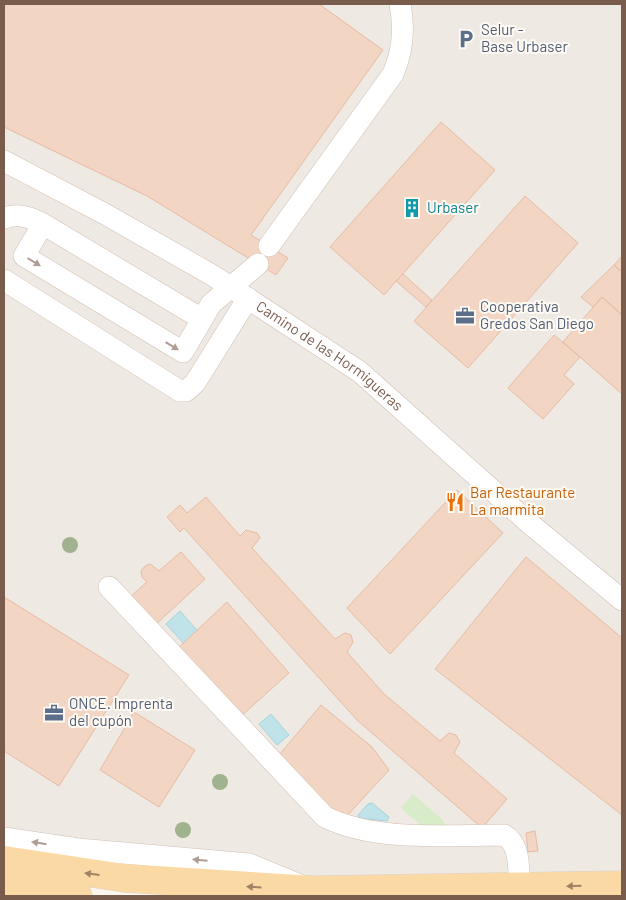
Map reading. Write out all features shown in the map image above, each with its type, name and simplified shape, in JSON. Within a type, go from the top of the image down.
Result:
[{"type":"main road","points":[[4,860],[124,878],[314,890],[622,885]]},
{"type":"main road","points":[[14,889],[78,896]]},
{"type":"street","points":[[270,246],[393,74],[402,53],[403,18],[400,4]]},
{"type":"street","name":"Camino de las Hormigueras","points":[[4,161],[105,214],[230,286],[360,372],[529,523],[622,600]]},
{"type":"street","points":[[4,218],[17,215],[43,224],[206,312]]},
{"type":"street","points":[[43,224],[24,256],[183,352],[206,312],[230,286],[258,264]]},
{"type":"street","points":[[4,280],[180,391],[186,391],[195,383],[248,298]]},
{"type":"street","points":[[109,587],[325,817],[344,826],[367,831],[429,835],[504,835],[512,839],[516,846],[520,886]]},
{"type":"street","points":[[4,838],[78,849],[249,864],[314,890]]},
{"type":"shaded area","points":[[4,4],[622,4],[622,885],[314,890],[133,870],[4,847]]},
{"type":"green space","points":[[413,794],[444,821],[445,827],[424,828],[401,808]]},
{"type":"water","points":[[180,611],[201,635],[187,647],[166,624]]},
{"type":"water","points":[[271,714],[289,735],[277,745],[259,724]]},
{"type":"water","points":[[372,803],[389,817],[387,821],[359,818],[358,815],[368,804]]},
{"type":"building","points":[[4,4],[319,4],[383,50],[251,235],[288,258],[276,275],[147,196],[4,127]]},
{"type":"building","name":"Urbaser","points":[[441,122],[495,170],[384,295],[330,247]]},
{"type":"building","name":"Urbaser","points":[[525,196],[578,243],[468,368],[414,321]]},
{"type":"building","points":[[622,256],[622,272],[614,265]]},
{"type":"building","points":[[614,265],[622,272],[622,315],[602,297],[593,307],[581,297]]},
{"type":"building","points":[[403,274],[432,300],[426,307],[396,281]]},
{"type":"building","points":[[602,297],[622,315],[622,394],[563,342]]},
{"type":"building","points":[[554,335],[580,357],[564,375],[574,384],[543,419],[508,388]]},
{"type":"building","points":[[457,490],[503,533],[390,654],[347,608]]},
{"type":"building","points":[[206,497],[240,536],[246,530],[257,533],[260,538],[252,548],[335,639],[345,633],[351,635],[353,642],[347,652],[383,693],[440,741],[449,733],[456,735],[460,742],[454,753],[507,799],[482,828],[357,720],[184,528],[180,532],[167,517],[180,505],[187,513]]},
{"type":"building","points":[[181,552],[205,579],[154,626],[129,598],[147,582],[142,577],[141,571],[145,566],[150,564],[159,571]]},
{"type":"building","points":[[526,557],[622,638],[622,815],[435,669]]},
{"type":"building","name":"ONCE. Imprenta del cupón","points":[[4,597],[129,675],[59,786],[4,751]]},
{"type":"building","points":[[227,602],[289,673],[239,718],[176,650]]},
{"type":"building","points":[[321,705],[372,747],[389,770],[344,819],[275,760]]},
{"type":"building","points":[[134,712],[195,750],[159,807],[100,770]]},
{"type":"building","points":[[535,831],[538,851],[528,852],[526,833]]},
{"type":"place","name":"Selur - Base Urbaser","points":[[466,39]]},
{"type":"place","name":"Urbaser","points":[[412,208]]},
{"type":"place","name":"Cooperativa Gredos San Diego","points":[[465,316]]},
{"type":"place","name":"Bar Restaurante La marmita","points":[[455,502]]},
{"type":"place","name":"ONCE. Imprenta del cupón","points":[[54,713]]}]
